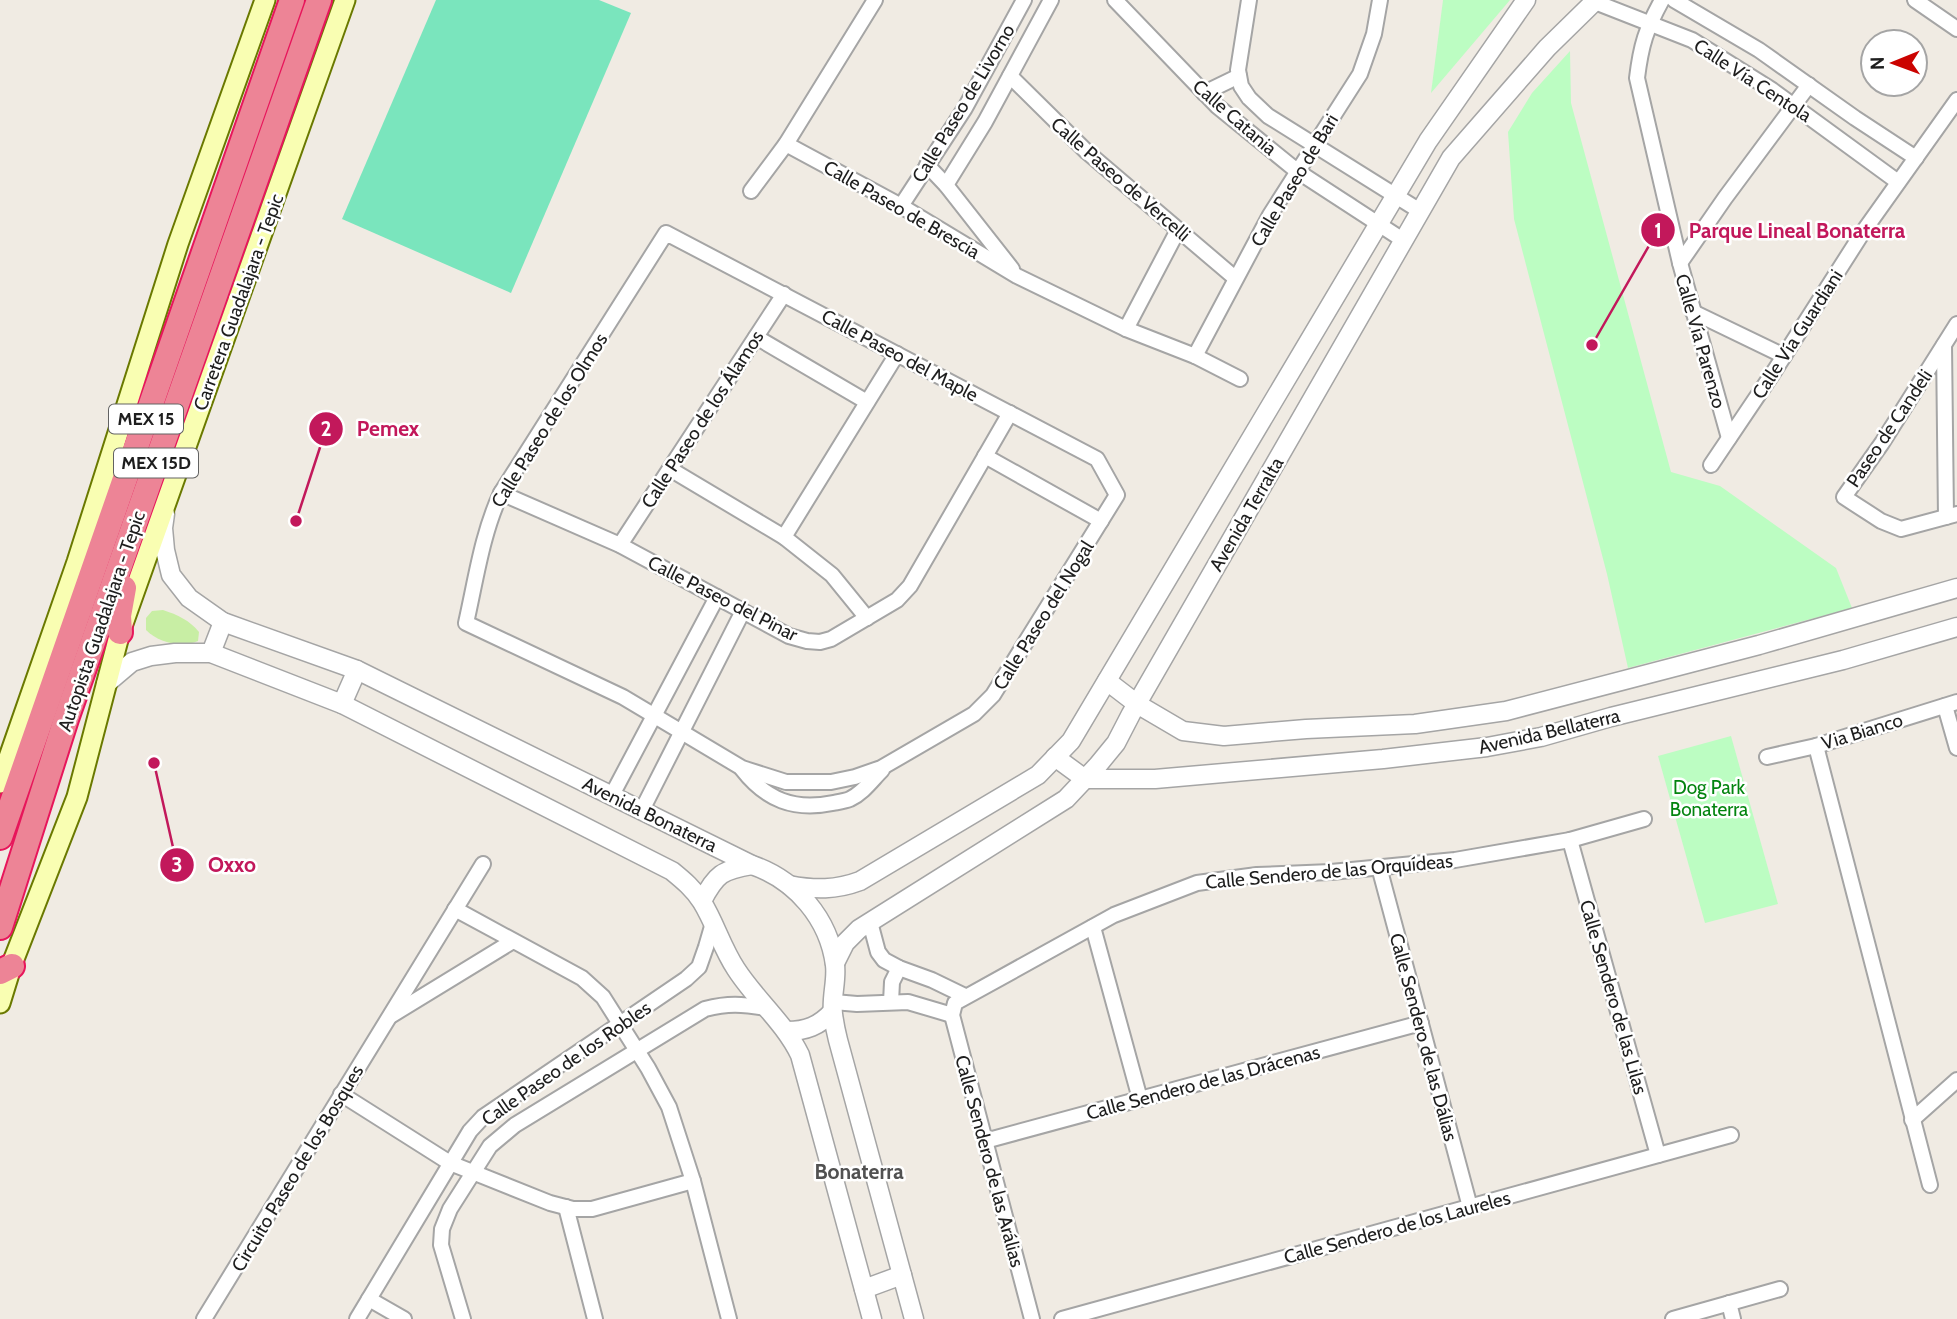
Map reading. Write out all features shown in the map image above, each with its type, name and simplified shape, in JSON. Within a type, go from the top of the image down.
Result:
[{"type":"highway","name":"MEX 15","points":[[0,837],[292,0]]},
{"type":"highway","name":"Autopista Guadalajara - Tepic","points":[[0,927],[66,719],[319,0]]},
{"type":"highway","points":[[273,131],[333,0]]},
{"type":"highway","points":[[120,632],[119,616],[125,579],[124,555]]},
{"type":"highway","points":[[77,562],[79,611]]},
{"type":"main road","points":[[0,783],[77,562],[178,244],[265,0]]},
{"type":"main road","name":"Carretera Guadalajara - Tepic","points":[[0,1003],[6,969],[77,797],[120,632],[345,0]]},
{"type":"street","points":[[751,191],[786,144],[875,0]]},
{"type":"street","name":"Calle Paseo de Livorno","points":[[901,206],[965,108],[1024,0]]},
{"type":"street","name":"Calle Paseo de Livorno","points":[[946,185],[985,122],[1051,0]]},
{"type":"street","name":"Calle Catania","points":[[1115,0],[1217,106],[1297,171],[1404,240]]},
{"type":"street","points":[[1249,0],[1238,70],[1241,86],[1249,98],[1268,116],[1420,211]]},
{"type":"street","name":"Calle Paseo de Bari","points":[[1195,356],[1270,215],[1360,74],[1374,34],[1380,0]]},
{"type":"street","name":"Avenida Terralta","points":[[789,885],[834,889],[860,881],[1038,775],[1071,741],[1428,141],[1526,0]]},
{"type":"street","name":"Calle Vía Parenzo","points":[[1662,0],[1649,23],[1640,49],[1637,78],[1679,263],[1729,438]]},
{"type":"street","name":"Calle Vía Centola","points":[[1674,0],[1759,50],[1916,158]]},
{"type":"street","points":[[1915,0],[1957,29]]},
{"type":"street","name":"Avenida Terralta","points":[[835,963],[845,943],[859,929],[1066,799],[1116,743],[1451,158],[1547,48],[1595,1]]},
{"type":"street","name":"Calle Vía Centola","points":[[1595,1],[1692,40],[1793,105],[1898,182]]},
{"type":"street","name":"Calle Paseo de Vercelli","points":[[1010,76],[1087,152],[1235,278]]},
{"type":"street","points":[[1204,93],[1239,76]]},
{"type":"street","points":[[1679,263],[1809,85]]},
{"type":"street","name":"Calle Vía Guardiani","points":[[1711,465],[1863,232],[1957,100]]},
{"type":"street","name":"Calle Paseo de Brescia","points":[[786,144],[901,206],[1017,276],[1126,329],[1195,356],[1240,379]]},
{"type":"street","name":"Calle Paseo de Brescia","points":[[927,165],[946,185],[1017,276]]},
{"type":"street","points":[[1126,329],[1178,230]]},
{"type":"street","name":"Calle Paseo del Maple","points":[[666,233],[1097,459],[1117,495]]},
{"type":"street","name":"Calle Paseo de los Olmos","points":[[466,623],[483,544],[502,494],[666,233]]},
{"type":"street","name":"Calle Paseo de los Álamos","points":[[620,545],[784,295]]},
{"type":"street","points":[[1693,313],[1784,356]]},
{"type":"street","name":"Paseo de Candeli","points":[[1952,515],[1901,529],[1881,521],[1844,496],[1882,443],[1957,324]]},
{"type":"street","points":[[756,337],[867,402]]},
{"type":"street","points":[[1944,345],[1952,515]]},
{"type":"street","points":[[784,537],[897,354]]},
{"type":"street","name":"Calle Paseo del Pinar","points":[[502,494],[620,545],[789,636],[820,642],[841,634],[897,600],[910,586],[1010,413]]},
{"type":"street","points":[[985,456],[1101,521]]},
{"type":"street","points":[[670,469],[784,537],[832,575],[867,618]]},
{"type":"street","name":"Calle Paseo del Nogal","points":[[466,623],[622,697],[742,768],[786,782],[831,782],[855,777],[884,766],[974,714],[993,695],[1117,495]]},
{"type":"street","name":"Avenida Bonaterra","points":[[167,500],[163,528],[171,575],[189,598],[223,622],[357,670],[764,869],[799,894],[823,924],[835,963],[833,1007],[838,1041],[915,1319]]},
{"type":"street","name":"Avenida Bellaterra","points":[[1107,681],[1137,704],[1183,731],[1224,736],[1415,724],[1506,711],[1759,645],[1957,588]]},
{"type":"street","points":[[612,795],[717,597]]},
{"type":"street","points":[[642,810],[743,611]]},
{"type":"street","points":[[211,653],[223,622]]},
{"type":"street","name":"Avenida Bellaterra","points":[[1085,779],[1155,779],[1487,747],[1541,737],[1843,660],[1957,627]]},
{"type":"street","name":"Avenida Bonaterra","points":[[106,684],[132,662],[151,656],[211,653],[342,705],[672,871],[689,884],[702,901],[735,968],[787,1031],[800,1055],[872,1319]]},
{"type":"street","points":[[342,705],[357,670]]},
{"type":"street","points":[[1951,704],[1957,748]]},
{"type":"street","name":"Via Bianco","points":[[1766,757],[1816,746],[1951,704]]},
{"type":"street","points":[[1816,746],[1930,1185]]},
{"type":"street","points":[[1055,757],[1085,779]]},
{"type":"street","name":"Calle Paseo del Nogal","points":[[742,768],[754,784],[771,797],[794,805],[822,805],[850,799],[865,789],[884,766]]},
{"type":"street","name":"Calle Sendero de las Orquídeas","points":[[957,1004],[1114,915],[1197,883],[1258,875],[1331,872],[1455,860],[1570,840],[1644,819]]},
{"type":"street","name":"Calle Sendero de las Lilas","points":[[1570,840],[1658,1155]]},
{"type":"street","name":"Circuito Paseo de los Bosques","points":[[204,1319],[483,864]]},
{"type":"street","points":[[702,901],[712,882],[730,869],[752,865]]},
{"type":"street","name":"Calle Sendero de las Dálias","points":[[1379,867],[1470,1207]]},
{"type":"street","points":[[455,909],[582,978],[603,997],[669,1107],[693,1181],[729,1319]]},
{"type":"street","points":[[870,922],[878,952],[884,960],[932,980],[957,1004]]},
{"type":"street","name":"Calle Paseo de los Robles","points":[[357,1319],[470,1131],[483,1117],[699,967],[712,923]]},
{"type":"street","points":[[1093,927],[1140,1099]]},
{"type":"street","name":"Circuito Paseo de los Bosques","points":[[389,1016],[513,941]]},
{"type":"street","points":[[891,1002],[890,988],[899,968]]},
{"type":"street","points":[[787,1031],[799,1031],[822,1023],[833,1007],[891,1002],[957,1004]]},
{"type":"street","name":"Calle Paseo de los Robles","points":[[463,1319],[441,1245],[442,1229],[450,1209],[490,1146],[515,1125],[705,1009],[741,1003],[766,1007]]},
{"type":"street","name":"Calle Sendero de las Arálias","points":[[957,1004],[985,1141],[1031,1319]]},
{"type":"street","name":"Calle Sendero de las Drácenas","points":[[985,1141],[1421,1023]]},
{"type":"street","points":[[1912,1120],[1957,1080]]},
{"type":"street","points":[[341,1094],[450,1163],[566,1207],[592,1209],[693,1181]]},
{"type":"street","name":"Calle Sendero de los Laureles","points":[[1062,1319],[1731,1135]]},
{"type":"street","points":[[566,1207],[595,1319]]},
{"type":"street","points":[[863,1289],[902,1275]]},
{"type":"street","points":[[1673,1319],[1780,1289]]},
{"type":"street","points":[[369,1299],[404,1319]]},
{"type":"street","points":[[1729,1303],[1733,1319]]},
{"type":"green space","points":[[436,0],[599,0],[631,13],[511,293],[342,219]]},
{"type":"green space","points":[[1443,0],[1510,0],[1431,93]]},
{"type":"green space","points":[[1570,51],[1571,103],[1671,472],[1720,486],[1836,568],[1852,608],[1628,668],[1607,574],[1514,219],[1508,132],[1532,93]]},
{"type":"green space","points":[[163,610],[191,624],[199,632],[198,641],[170,643],[146,630],[146,618],[152,611]]},
{"type":"green space","name":"Dog Park Bonaterra","points":[[1731,736],[1778,904],[1705,923],[1658,756]]},
{"type":"place","name":"Parque Lineal Bonaterra","points":[[1592,345]]},
{"type":"place","name":"Pemex","points":[[296,521]]},
{"type":"place","name":"Oxxo","points":[[154,763]]},
{"type":"district","name":"Bonaterra","points":[[859,1172]]}]
